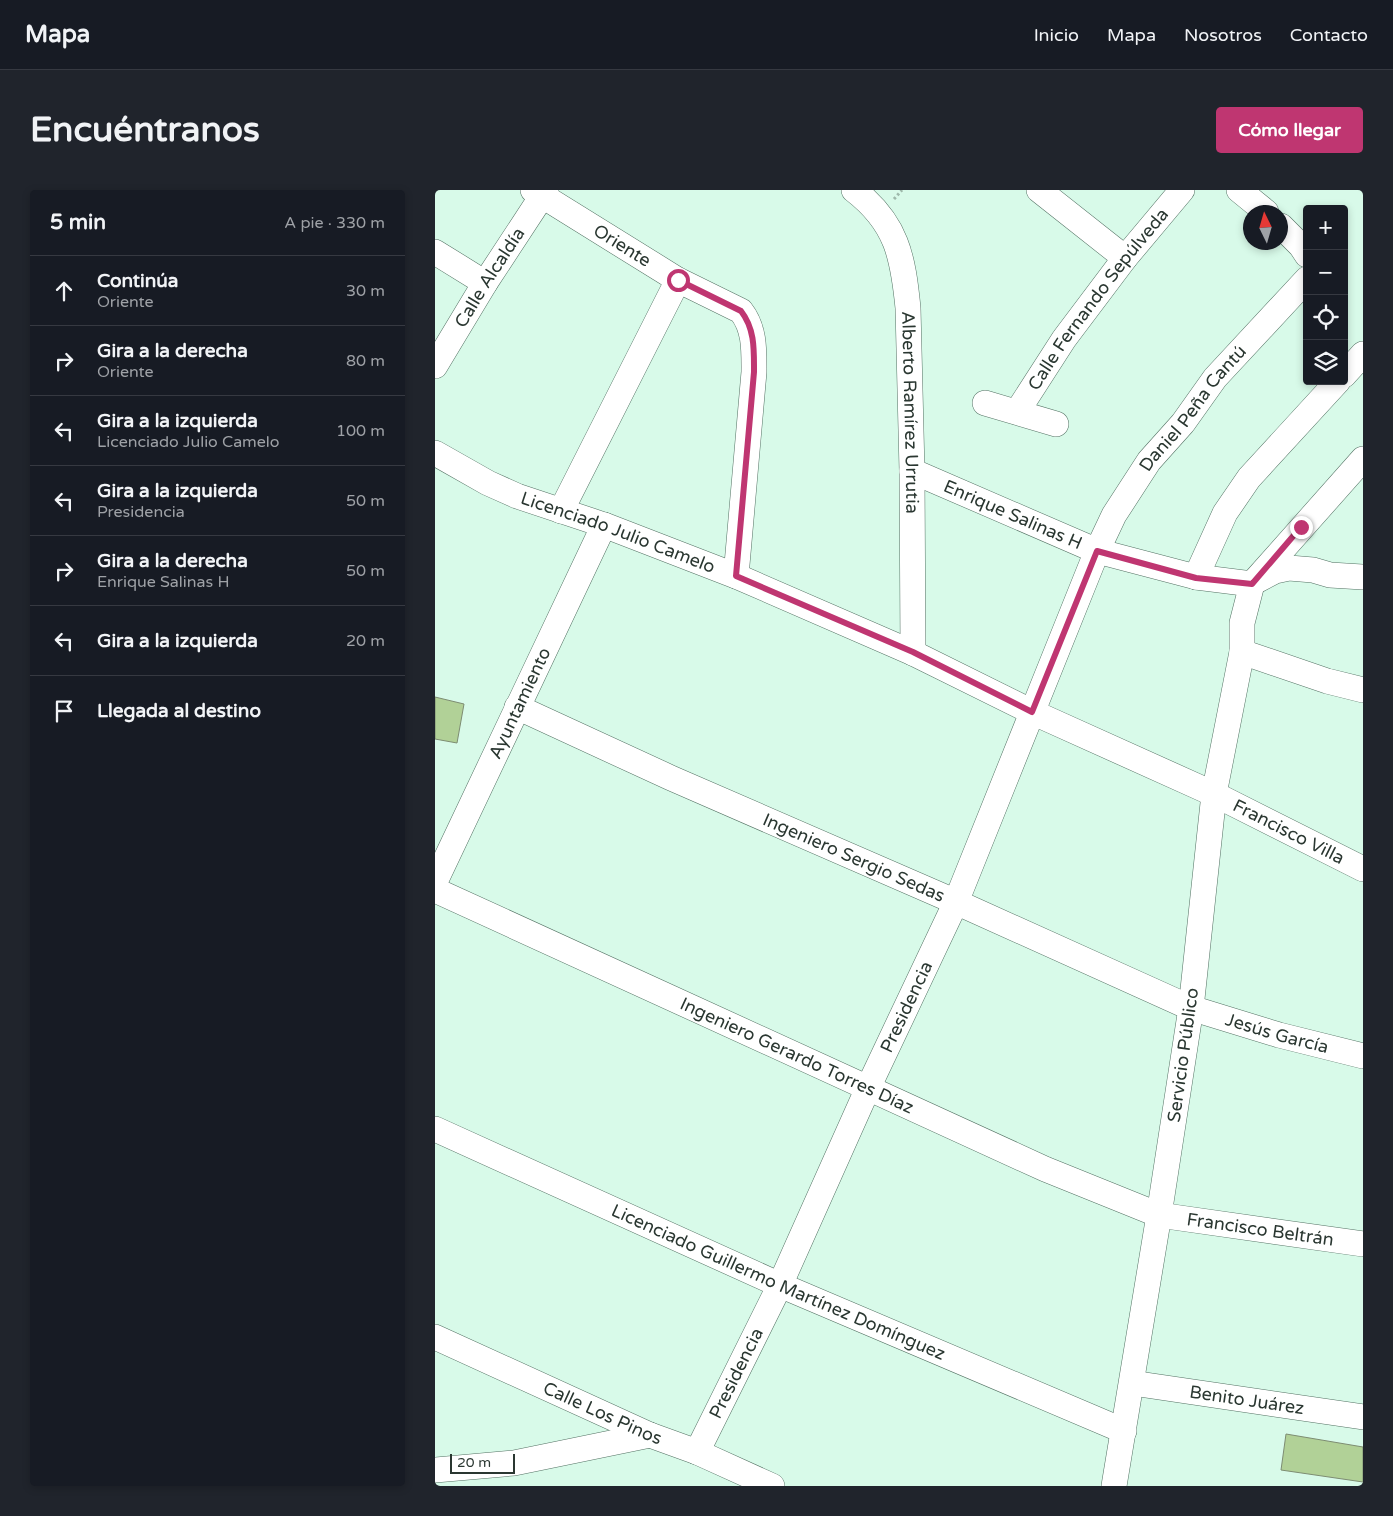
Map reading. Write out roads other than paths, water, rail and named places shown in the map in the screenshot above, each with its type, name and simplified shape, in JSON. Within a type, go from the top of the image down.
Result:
[{"type":"street","name":"Alberto Ramírez Urrutia","points":[[854,190],[882,216],[896,242],[903,264],[908,308],[912,471],[913,652]]},
{"type":"street","points":[[1039,190],[1125,258]]},
{"type":"street","name":"Calle Fernando Sepúlveda","points":[[1017,412],[1064,339],[1125,258],[1182,190]]},
{"type":"street","points":[[1239,190],[1257,205]]},
{"type":"street","name":"Oriente","points":[[540,192],[678,280],[741,311],[747,318],[755,348],[754,372],[736,576]]},
{"type":"street","name":"Calle Alcaldía","points":[[435,366],[540,192]]},
{"type":"street","points":[[1288,233],[1303,250]]},
{"type":"street","points":[[435,252],[485,283]]},
{"type":"street","points":[[561,511],[678,280]]},
{"type":"street","name":"Daniel Peña Cantú","points":[[1097,551],[1114,515],[1149,461],[1183,423],[1215,378],[1303,282]]},
{"type":"street","points":[[1348,371],[1363,354]]},
{"type":"street","points":[[1196,578],[1225,514],[1249,478],[1334,385]]},
{"type":"street","points":[[985,403],[1056,424]]},
{"type":"street","name":"Licenciado Julio Camelo","points":[[435,452],[489,483],[537,504],[604,525],[736,576],[913,652],[1032,712],[1214,794]]},
{"type":"street","points":[[1252,584],[1363,459]]},
{"type":"street","name":"Enrique Salinas H","points":[[912,471],[1097,551],[1196,578],[1252,584]]},
{"type":"street","name":"Ayuntamiento","points":[[435,882],[604,525]]},
{"type":"street","name":"Presidencia","points":[[697,1452],[780,1284],[868,1088],[956,902],[1097,551]]},
{"type":"street","points":[[1252,584],[1275,570],[1289,568],[1313,570],[1330,575],[1363,577]]},
{"type":"street","name":"Servicio Público","points":[[1115,1486],[1191,1008],[1214,794],[1242,652],[1242,623],[1252,584]]},
{"type":"street","points":[[1242,652],[1327,681],[1363,690]]},
{"type":"street","name":"Ingeniero Sergio Sedas","points":[[517,707],[671,778],[956,902],[1191,1008]]},
{"type":"street","name":"Francisco Villa","points":[[1214,794],[1363,869]]},
{"type":"street","name":"Ingeniero Gerardo Torres Díaz","points":[[435,890],[1045,1170],[1159,1215]]},
{"type":"street","name":"Jesús García","points":[[1191,1008],[1279,1036],[1363,1056]]},
{"type":"street","name":"Licenciado Guillermo Martínez Domínguez","points":[[435,1129],[780,1284],[1124,1431]]},
{"type":"street","name":"Francisco Beltrán","points":[[1159,1215],[1363,1244]]},
{"type":"street","name":"Calle Los Pinos","points":[[435,1337],[650,1435],[697,1452],[772,1486]]},
{"type":"street","name":"Benito Juárez","points":[[1132,1383],[1363,1417]]},
{"type":"street","points":[[435,1470],[514,1463],[650,1435]]}]
